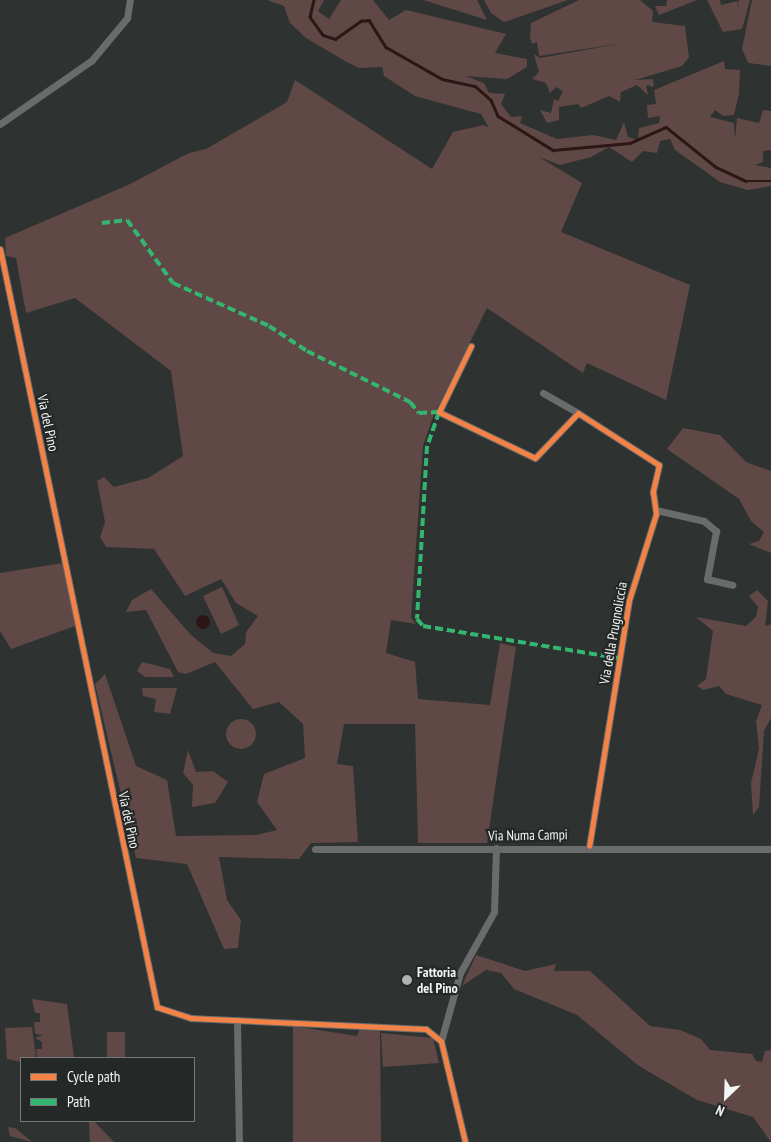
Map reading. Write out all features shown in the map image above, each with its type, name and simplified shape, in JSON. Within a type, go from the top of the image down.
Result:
[{"type":"street","points":[[0,124],[92,60],[127,18],[130,0]]},
{"type":"street","name":"Via del Pino","points":[[0,250],[155,1002],[171,1015],[416,1028],[426,1029],[441,1041]]},
{"type":"street","points":[[471,346],[439,412],[535,458],[578,413]]},
{"type":"street","name":"Via della Prugnoliccia","points":[[543,393],[659,465],[653,492],[656,510],[629,600],[589,846]]},
{"type":"street","points":[[656,510],[704,521],[716,531],[707,579],[732,585]]},
{"type":"street","name":"Via Numa Campi","points":[[315,849],[589,846],[771,849]]},
{"type":"street","points":[[465,1142],[441,1041],[460,973],[494,912],[496,848]]},
{"type":"street","points":[[238,1020],[239,1142]]},
{"type":"shaded area","points":[[267,0],[324,0],[318,11],[329,19],[341,0],[373,0],[389,20],[406,10],[506,34],[495,53],[527,59],[527,67],[507,79],[465,76],[484,83],[489,93],[505,94],[501,104],[511,117],[522,116],[520,123],[557,139],[593,135],[616,140],[624,122],[628,137],[638,140],[639,128],[659,123],[660,116],[648,118],[647,105],[656,104],[654,90],[724,61],[725,69],[740,70],[739,94],[734,115],[723,116],[715,110],[710,117],[734,123],[735,139],[737,118],[759,123],[763,110],[771,111],[771,150],[763,151],[763,162],[755,165],[771,168],[771,186],[748,190],[720,182],[675,150],[670,139],[660,141],[657,153],[643,151],[632,162],[609,147],[591,157],[560,165],[539,157],[582,183],[561,232],[690,285],[666,400],[587,363],[583,373],[487,308],[433,417],[423,446],[411,618],[416,624],[391,620],[386,653],[415,662],[418,699],[490,705],[500,643],[516,647],[487,843],[418,843],[415,724],[344,724],[337,764],[353,766],[358,842],[311,843],[299,859],[219,857],[227,900],[241,920],[238,948],[224,949],[187,864],[136,858],[95,684],[105,674],[136,766],[167,780],[176,836],[256,835],[277,830],[257,802],[264,774],[305,758],[303,724],[279,702],[253,709],[215,662],[186,674],[178,672],[146,610],[126,612],[132,600],[151,589],[191,635],[213,653],[231,656],[245,644],[246,632],[258,616],[236,603],[221,579],[185,596],[154,549],[106,547],[100,537],[105,522],[97,481],[104,477],[114,487],[148,478],[183,456],[171,371],[75,298],[26,313],[16,258],[6,256],[5,238],[128,185],[189,153],[206,149],[287,102],[295,80],[432,169],[453,132],[484,125],[489,128],[481,114],[415,96],[384,76],[382,67],[359,68],[345,61],[306,38],[290,23],[284,6]]},
{"type":"shaded area","points":[[424,0],[477,0],[487,20],[439,5]]},
{"type":"shaded area","points":[[484,0],[568,0],[504,22],[491,13]]},
{"type":"shaded area","points":[[579,0],[640,0],[653,11],[652,22],[685,26],[689,57],[682,66],[635,80],[653,79],[654,87],[646,85],[648,95],[637,85],[621,92],[620,102],[609,96],[581,108],[578,104],[559,107],[559,120],[547,123],[540,110],[551,113],[554,99],[558,101],[563,91],[556,87],[550,93],[546,83],[532,79],[539,72],[534,54],[540,58],[624,43],[539,56],[537,42],[532,44],[530,37],[531,23]]},
{"type":"shaded area","points":[[667,0],[697,0],[659,15],[655,6],[666,6]]},
{"type":"shaded area","points":[[707,0],[720,0],[721,5],[738,1],[737,8],[739,0],[750,0],[742,29],[723,32]]},
{"type":"shaded area","points":[[752,0],[771,0],[771,66],[748,63],[742,49]]},
{"type":"shaded area","points":[[683,428],[720,435],[746,462],[771,471],[771,553],[749,544],[759,541],[764,532],[751,521],[739,499],[667,449]]},
{"type":"shaded area","points":[[63,563],[78,625],[11,649],[0,631],[0,573]]},
{"type":"shaded area","points":[[222,587],[239,625],[221,634],[203,596]]},
{"type":"shaded area","points":[[757,590],[768,601],[765,626],[771,624],[771,718],[764,731],[759,807],[753,815],[751,783],[759,749],[756,721],[762,705],[726,694],[719,686],[703,690],[697,686],[706,679],[713,631],[696,617],[746,626],[756,617],[758,607],[749,596]]},
{"type":"shaded area","points":[[200,615],[206,615],[210,622],[206,629],[200,629],[196,625],[196,619]]},
{"type":"shaded area","points":[[142,662],[170,669],[174,677],[145,677],[137,671]]},
{"type":"shaded area","points":[[142,688],[177,688],[170,714],[154,712],[156,699],[143,696]]},
{"type":"shaded area","points":[[241,719],[252,723],[256,734],[252,745],[241,749],[230,745],[226,734],[230,723]]},
{"type":"shaded area","points":[[188,750],[196,772],[213,771],[228,782],[215,803],[192,807],[193,785],[183,773]]},
{"type":"shaded area","points":[[476,955],[525,971],[556,964],[554,971],[590,971],[650,1026],[680,1030],[701,1039],[710,1050],[752,1054],[756,1061],[762,1062],[765,1051],[771,1050],[771,1142],[753,1117],[697,1100],[639,1066],[577,1015],[514,989],[501,973],[486,970],[462,986]]},
{"type":"shaded area","points":[[32,999],[67,1004],[74,1057],[37,1057],[36,1049],[42,1049],[42,1042],[35,1038],[43,1035],[35,1034],[34,1022],[40,1022],[40,1013],[35,1013]]},
{"type":"shaded area","points":[[293,1026],[357,1036],[359,1030],[380,1030],[381,1142],[293,1142]]},
{"type":"shaded area","points":[[32,1027],[36,1057],[20,1057],[20,1062],[7,1059],[5,1028]]},
{"type":"shaded area","points":[[107,1032],[125,1032],[125,1057],[107,1057]]},
{"type":"shaded area","points":[[381,1033],[433,1038],[439,1063],[383,1067]]},
{"type":"shaded area","points":[[89,1122],[95,1122],[114,1142],[90,1142]]},
{"type":"shaded area","points":[[8,1127],[15,1128],[32,1142],[10,1136]]},
{"type":"waterway","points":[[314,0],[310,17],[323,35],[335,39],[361,21],[369,20],[386,47],[442,79],[475,86],[491,100],[498,116],[553,150],[630,143],[666,127],[716,167],[746,181],[771,181]]},
{"type":"marked path","points":[[102,223],[127,220],[173,283],[269,326],[307,351],[410,402],[419,413],[439,412],[427,446],[417,619],[423,626],[619,658]]},
{"type":"cycle path","points":[[0,249],[157,1007],[191,1018],[426,1029],[441,1041],[465,1142]]},
{"type":"cycle path","points":[[471,346],[439,412],[535,458],[578,413],[659,465],[653,492],[656,514],[629,600],[589,846]]},
{"type":"place","name":"Fattoria del Pino","points":[[407,980]]}]
